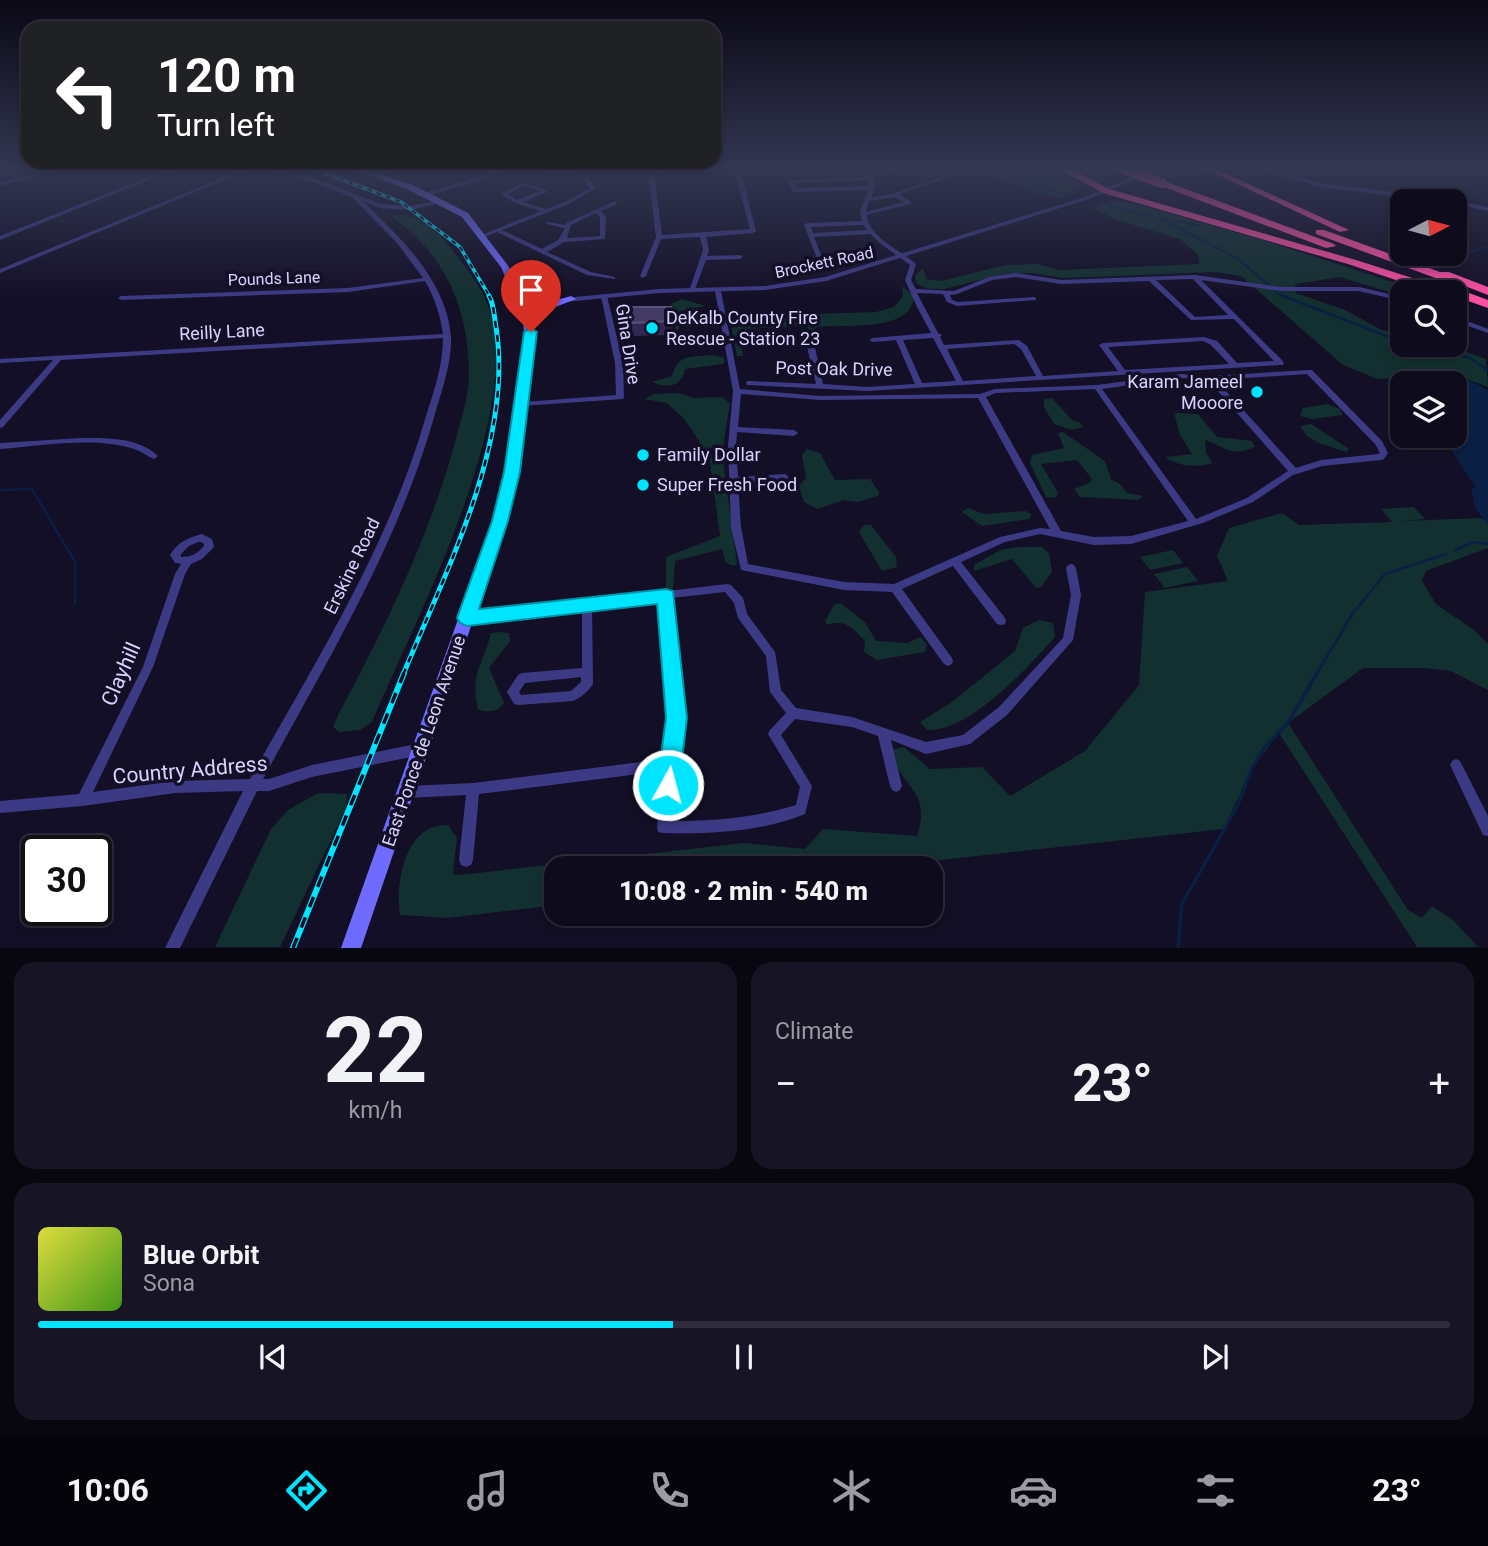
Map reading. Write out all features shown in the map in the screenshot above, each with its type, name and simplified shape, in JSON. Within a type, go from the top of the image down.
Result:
[{"type":"highway","points":[[1180,212],[1407,280]]},
{"type":"highway","points":[[1249,212],[1488,306]]},
{"type":"highway","points":[[1259,212],[1488,292]]},
{"type":"highway","points":[[1304,212],[1488,292]]},
{"type":"highway","points":[[1467,300],[1488,306]]},
{"type":"main road","name":"East Ponce de Leon Avenue","points":[[351,947],[500,521],[524,404],[531,332],[522,304],[505,267],[465,215],[460,212]]},
{"type":"main road","points":[[531,332],[535,313],[542,307],[571,299]]},
{"type":"street","points":[[0,238],[64,212]]},
{"type":"street","points":[[0,271],[143,212]]},
{"type":"street","name":"Erskine Road","points":[[172,947],[253,787],[337,633],[405,492],[432,415],[447,335],[442,311],[427,279],[397,239],[370,212]]},
{"type":"street","points":[[482,236],[499,232],[543,212]]},
{"type":"street","points":[[564,240],[568,233],[568,224],[594,212]]},
{"type":"street","points":[[541,252],[564,240],[603,238],[603,217],[598,212]]},
{"type":"street","points":[[643,276],[659,237],[656,212]]},
{"type":"street","points":[[659,237],[753,231],[748,212]]},
{"type":"street","points":[[870,212],[863,214],[872,232],[914,266],[907,277],[960,382]]},
{"type":"street","name":"Brockett Road","points":[[522,304],[604,296],[718,291],[814,281],[904,257],[1043,212]]},
{"type":"street","points":[[549,223],[567,228]]},
{"type":"street","points":[[819,257],[807,225],[866,223]]},
{"type":"street","points":[[499,232],[589,274],[613,278]]},
{"type":"street","points":[[811,235],[872,232]]},
{"type":"street","points":[[692,291],[693,279],[704,258],[704,235]]},
{"type":"street","points":[[704,258],[740,257]]},
{"type":"street","points":[[916,291],[946,294],[962,291],[991,278],[1016,275],[1060,282],[1195,277],[1282,289],[1359,289],[1390,296]]},
{"type":"street","points":[[1195,277],[1235,316]]},
{"type":"street","name":"Pounds Lane","points":[[121,298],[348,290],[427,279]]},
{"type":"street","points":[[1151,279],[1193,319],[1235,316]]},
{"type":"street","points":[[515,288],[528,295],[542,296],[640,287],[666,292]]},
{"type":"street","points":[[718,291],[737,391],[734,480],[736,527],[744,567],[844,586],[895,588],[1003,539],[1040,531],[1094,541],[1131,540],[1194,523],[1250,500],[1294,472],[1321,463],[1381,457],[1384,453],[1379,443],[1310,372],[1210,378],[1181,376],[1097,387],[995,391],[981,396],[820,398],[737,391]]},
{"type":"street","points":[[946,294],[949,301],[957,304],[1034,299]]},
{"type":"street","name":"Gina Drive","points":[[524,404],[620,397],[619,363],[604,296]]},
{"type":"street","name":"Post Oak Drive","points":[[750,383],[867,389],[1280,363],[1235,316]]},
{"type":"street","points":[[1467,323],[1488,331]]},
{"type":"street","name":"Reilly Lane","points":[[0,361],[447,335]]},
{"type":"street","points":[[873,340],[938,335]]},
{"type":"street","points":[[899,338],[919,384]]},
{"type":"street","points":[[1122,371],[1103,345],[1204,339],[1214,343],[1234,365]]},
{"type":"street","points":[[810,343],[820,386]]},
{"type":"street","points":[[943,347],[1021,344],[1040,377]]},
{"type":"street","points":[[0,425],[59,358]]},
{"type":"street","points":[[1210,378],[1294,472]]},
{"type":"street","points":[[1097,387],[1194,523]]},
{"type":"street","points":[[981,396],[1057,533]]},
{"type":"street","points":[[734,429],[794,433]]},
{"type":"street","points":[[0,446],[114,442],[141,447],[154,456]]},
{"type":"street","points":[[734,480],[785,477]]},
{"type":"street","name":"Clayhill","points":[[83,800],[148,667],[180,573],[187,561]]},
{"type":"street","points":[[955,562],[1001,621]]},
{"type":"street","points":[[467,618],[587,606],[727,587],[739,601],[743,615],[771,655],[776,692],[793,713],[852,722],[926,748],[967,740],[1003,711],[1068,640],[1076,595],[1070,568]]},
{"type":"street","points":[[895,588],[948,661]]},
{"type":"street","points":[[666,596],[677,718],[663,828],[709,828],[776,819],[801,810],[806,786],[774,734],[793,713]]},
{"type":"street","points":[[587,606],[587,672],[587,684],[573,696],[518,700],[513,692],[522,678],[587,672]]},
{"type":"street","points":[[883,732],[896,786]]},
{"type":"street","name":"Country Address","points":[[0,807],[83,800],[175,787],[253,787],[422,749]]},
{"type":"street","points":[[407,792],[473,789],[670,764]]},
{"type":"street","points":[[1456,765],[1488,830]]},
{"type":"street","points":[[466,860],[473,789]]},
{"type":"green space","points":[[1101,212],[1165,212],[1266,241],[1390,281],[1390,292],[1340,277],[1295,284],[1296,293],[1345,310],[1390,332],[1390,357],[1467,357],[1467,352],[1486,359],[1488,387],[1467,379],[1467,371],[1390,371],[1390,379],[1377,379],[1343,365],[1241,276],[1215,272],[1065,278],[1031,273],[1004,274],[944,289],[929,289],[917,284],[915,276],[923,268],[927,279],[941,281],[1005,265],[1037,264],[1060,270],[1199,264],[1198,255],[1180,239],[1114,219]]},
{"type":"green space","points":[[394,215],[414,218],[437,233],[466,267],[482,292],[488,305],[496,350],[492,402],[479,458],[460,516],[438,574],[372,722],[360,730],[339,732],[333,727],[339,713],[389,616],[432,515],[454,446],[469,382],[464,328],[451,286],[428,249],[393,218]]},
{"type":"green space","points":[[902,286],[914,296],[911,308],[902,316],[874,324],[817,327],[812,332],[805,326],[745,329],[740,336],[743,356],[737,356],[728,309],[733,309],[736,315],[744,316],[876,312],[894,307],[903,296]]},
{"type":"green space","points":[[682,299],[706,306],[683,311],[684,322],[676,332],[671,304]]},
{"type":"green space","points":[[712,355],[723,357],[725,361],[723,364],[685,369],[681,380],[673,385],[652,382],[672,376],[678,363],[686,358]]},
{"type":"green space","points":[[679,393],[694,398],[723,397],[730,404],[722,453],[737,564],[734,566],[726,563],[722,549],[675,561],[673,588],[666,589],[666,557],[720,536],[709,456],[685,420],[667,403],[644,399],[654,394]]},
{"type":"green space","points":[[1052,398],[1072,420],[1083,427],[1072,430],[1054,424],[1044,407],[1044,399]]},
{"type":"green space","points":[[1327,404],[1340,409],[1343,415],[1312,419],[1300,416],[1303,408]]},
{"type":"green space","points":[[1174,413],[1198,414],[1217,437],[1252,441],[1255,447],[1234,451],[1205,440],[1206,452],[1212,463],[1194,466],[1169,460],[1165,457],[1192,454],[1180,435]]},
{"type":"green space","points":[[1311,424],[1349,449],[1346,452],[1307,436],[1300,426]]},
{"type":"green space","points":[[1063,432],[1105,461],[1111,479],[1120,484],[1127,493],[1143,496],[1138,500],[1080,497],[1074,489],[1092,479],[1077,460],[1041,464],[1058,493],[1056,498],[1046,497],[1030,463],[1032,455],[1064,448],[1058,433]]},
{"type":"green space","points":[[807,449],[820,453],[835,480],[870,479],[879,492],[878,496],[858,502],[844,500],[817,509],[804,502],[799,486],[806,478],[802,455]]},
{"type":"green space","points":[[1414,507],[1425,519],[1400,521],[1482,518],[1488,524],[1488,548],[1426,571],[1422,581],[1436,604],[1474,630],[1488,644],[1488,690],[1451,671],[1425,668],[1363,668],[1288,723],[1408,910],[1422,918],[1432,906],[1453,920],[1478,947],[1417,947],[1279,733],[1252,768],[1224,829],[943,860],[943,856],[628,856],[743,843],[805,849],[823,829],[917,836],[921,820],[918,798],[900,772],[891,750],[904,747],[930,769],[982,767],[1010,796],[1085,751],[1139,685],[1145,592],[1228,581],[1217,556],[1229,528],[1282,513],[1299,525],[1392,522],[1381,509]]},
{"type":"green space","points":[[968,508],[984,514],[1025,511],[1032,514],[1029,519],[982,526],[962,512]]},
{"type":"green space","points":[[864,525],[871,525],[896,557],[897,567],[882,571],[859,532]]},
{"type":"green space","points":[[1042,547],[1049,553],[1052,572],[1041,587],[1036,588],[1012,559],[974,571],[974,565],[1000,550]]},
{"type":"green space","points":[[1173,550],[1183,563],[1150,570],[1140,557]]},
{"type":"green space","points":[[1187,567],[1198,581],[1165,588],[1154,574]]},
{"type":"green space","points":[[840,603],[865,622],[876,641],[907,643],[920,637],[927,644],[925,652],[877,660],[864,652],[865,641],[852,629],[839,623],[827,625],[825,621],[834,605]]},
{"type":"green space","points":[[1039,620],[1053,623],[1055,637],[1014,680],[997,696],[961,721],[944,728],[927,730],[920,722],[952,702],[1015,651],[1023,628]]},
{"type":"green space","points":[[491,633],[509,633],[510,641],[489,668],[504,703],[499,709],[492,711],[478,710],[475,687],[478,670]]},
{"type":"green space","points":[[318,793],[347,794],[346,808],[280,947],[215,947],[271,829],[288,810]]},
{"type":"green space","points":[[448,825],[457,838],[453,874],[544,866],[544,906],[448,918],[400,915],[399,887],[406,857],[422,834],[433,827]]},
{"type":"water","points":[[1467,381],[1488,390],[1488,524],[1475,508],[1471,489],[1475,486],[1450,448],[1467,448]]},
{"type":"building","points":[[630,307],[671,307],[672,321],[631,323]]},
{"type":"waterway","points":[[1136,212],[1159,218],[1237,258],[1279,294],[1287,297]]},
{"type":"waterway","points":[[1162,219],[1199,225]]},
{"type":"waterway","points":[[1467,253],[1488,247]]},
{"type":"waterway","points":[[1283,296],[1390,337]]},
{"type":"waterway","points":[[1467,357],[1488,370]]},
{"type":"waterway","points":[[0,490],[32,489],[75,562],[75,604]]},
{"type":"waterway","points":[[1455,550],[1473,542],[1488,544]]},
{"type":"waterway","points":[[1316,675],[1353,613],[1385,574],[1446,554]]},
{"type":"waterway","points":[[1178,948],[1182,904],[1238,805],[1252,768],[1264,748],[1288,723],[1317,673]]},
{"type":"railway","points":[[414,212],[460,247],[490,297]]},
{"type":"railway","points":[[403,675],[456,549],[486,460],[495,415],[499,371],[496,327],[489,296]]},
{"type":"railway","points":[[293,948],[404,673]]},
{"type":"place","name":"DeKalb County Fire Rescue - Station 23","points":[[652,328]]},
{"type":"place","name":"Karam Jameel Mooore","points":[[1257,392]]},
{"type":"place","name":"Family Dollar","points":[[643,455]]},
{"type":"place","name":"Super Fresh Food","points":[[643,485]]},
{"type":"route","points":[[531,332],[524,404],[512,472],[500,521],[467,618],[666,596],[677,718],[668,785]]}]
